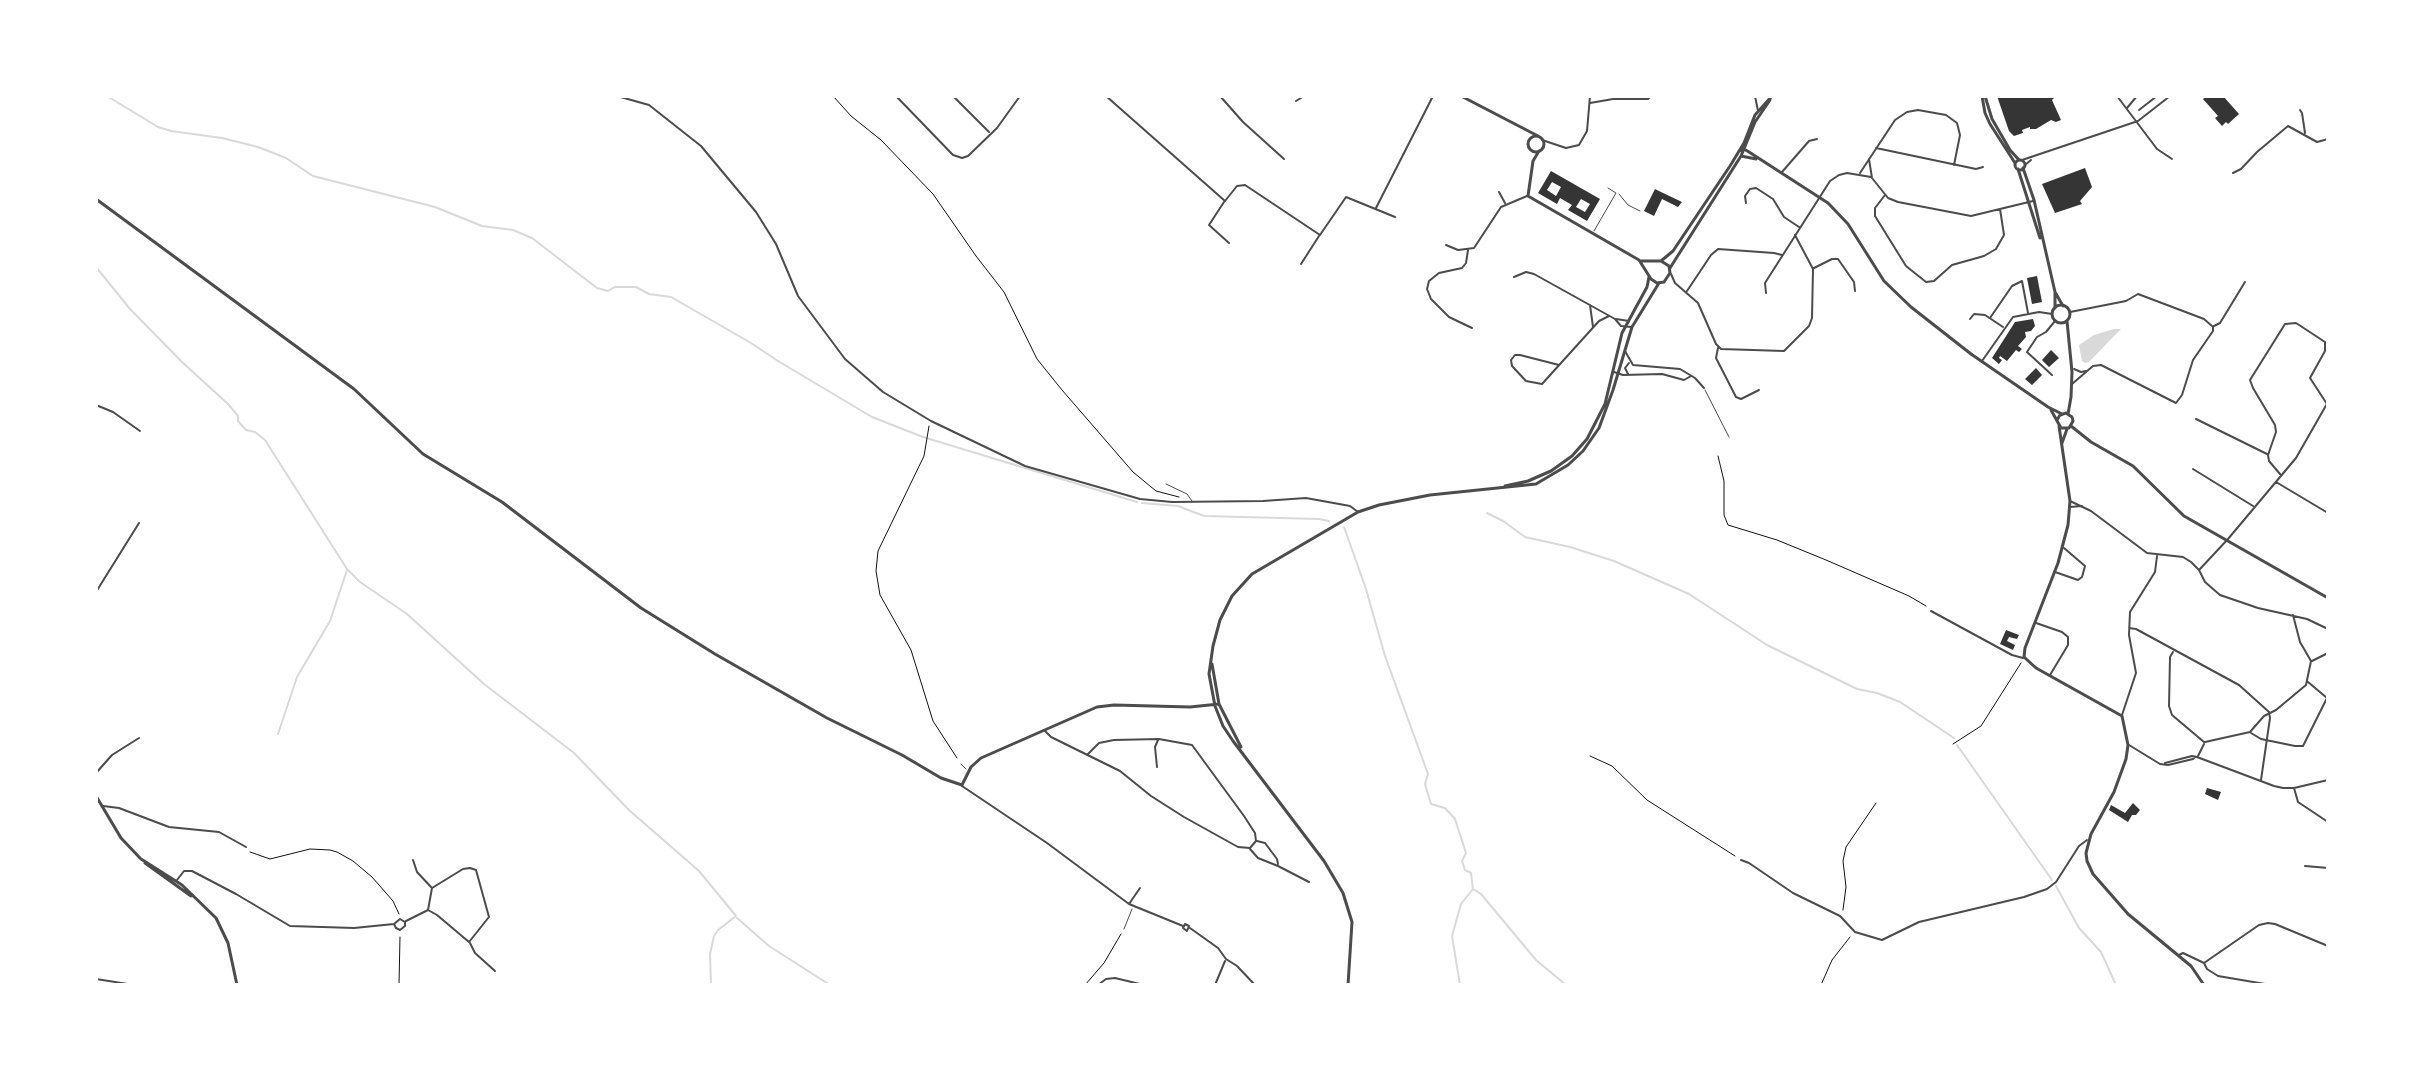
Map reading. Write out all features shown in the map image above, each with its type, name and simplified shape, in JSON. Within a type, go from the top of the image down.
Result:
[{"type":"street","points":[[617,96],[649,105],[701,146],[756,212],[776,244],[798,296],[845,359],[883,392],[931,421],[1025,466],[1140,499],[1172,502],[1306,498],[1350,506],[1358,512]]},
{"type":"street","points":[[896,96],[957,157],[966,157],[991,134],[1020,96]]},
{"type":"street","points":[[953,96],[991,134]]},
{"type":"street","points":[[1106,96],[1225,201]]},
{"type":"street","points":[[1220,96],[1284,159]]},
{"type":"street","points":[[1296,101],[1304,96]]},
{"type":"street","points":[[1376,208],[1433,96]]},
{"type":"street","points":[[1461,96],[1540,138],[1566,148],[1579,145],[1587,131],[1590,96]]},
{"type":"street","points":[[1589,103],[1648,99],[1651,96]]},
{"type":"street","points":[[1755,96],[1761,111]]},
{"type":"street","points":[[1348,985],[1352,922],[1343,893],[1324,861],[1247,757],[1217,705],[1211,657],[1220,620],[1244,581],[1272,560],[1358,512],[1430,495],[1528,481],[1544,475],[1572,456],[1600,417],[1632,327],[1670,270],[1772,96]]},
{"type":"street","points":[[1984,96],[1985,113],[1990,124],[2011,158],[2018,161],[2138,121],[2170,96]]},
{"type":"street","points":[[1984,96],[1992,119],[2022,168],[2032,201],[2034,224],[2055,292],[2052,314],[2055,321],[2067,321]]},
{"type":"street","points":[[2117,96],[2157,149],[2172,159]]},
{"type":"street","points":[[2126,109],[2137,96]]},
{"type":"street","points":[[2148,96],[2152,100]]},
{"type":"street","points":[[2139,110],[2157,96]]},
{"type":"street","points":[[1859,174],[1894,122],[1904,113],[1922,110],[1952,118],[1959,128],[1954,165]]},
{"type":"street","points":[[2300,110],[2305,135]]},
{"type":"street","points":[[2233,173],[2288,126],[2317,142],[2328,139]]},
{"type":"street","points":[[1526,130],[1533,161],[1528,196]]},
{"type":"street","points":[[1529,142],[1533,137],[1540,138]]},
{"type":"street","points":[[1533,161],[1544,145],[1540,138]]},
{"type":"street","points":[[1781,173],[1809,141],[1817,139]]},
{"type":"street","points":[[1876,148],[1976,169],[1983,167]]},
{"type":"street","points":[[1531,150],[1539,151]]},
{"type":"street","points":[[1741,152],[1758,159],[1830,204],[1843,217],[1884,281],[1930,323],[2048,407],[2073,419],[2062,443]]},
{"type":"street","points":[[1446,245],[1468,250],[1476,247],[1500,208],[1528,196],[1639,260],[1661,261],[1676,247],[1741,152]]},
{"type":"street","points":[[2022,168],[2035,157]]},
{"type":"street","points":[[1869,159],[1872,178],[1885,195],[1898,202],[1960,215],[1976,215],[2032,201]]},
{"type":"street","points":[[2018,161],[2022,168]]},
{"type":"street","points":[[1766,293],[1765,283],[1828,184],[1836,176],[1847,173],[1872,178]]},
{"type":"street","points":[[1229,243],[1209,225],[1237,186],[1245,185],[1320,235]]},
{"type":"street","points":[[1746,203],[1745,196],[1750,189],[1756,188],[1773,199],[1783,216],[1800,227]]},
{"type":"street","points":[[1499,192],[1506,204]]},
{"type":"street","points":[[1885,195],[1874,211],[1876,219],[1909,269],[1928,283],[1952,265],[1984,256],[1996,249],[2004,235],[2000,209]]},
{"type":"street","points":[[1301,264],[1346,197],[1395,217]]},
{"type":"street","points":[[96,199],[354,389],[423,454],[502,502],[641,608],[817,712],[941,778],[962,785],[1131,906],[1183,926],[1185,931],[1190,928],[1218,948],[1255,985]]},
{"type":"street","points":[[1661,261],[1670,270],[1675,283],[1698,303],[1719,347],[1729,350],[1786,350],[1811,323],[1813,269],[1795,235]]},
{"type":"street","points":[[1686,292],[1718,249],[1782,255]]},
{"type":"street","points":[[1468,250],[1462,268],[1434,276],[1427,289],[1431,299],[1449,317],[1472,328]]},
{"type":"street","points":[[1813,269],[1832,259],[1839,259],[1854,282],[1855,291]]},
{"type":"street","points":[[1639,260],[1648,274],[1662,282],[1675,283]]},
{"type":"street","points":[[1616,373],[1625,327],[1646,289],[1653,262]]},
{"type":"street","points":[[1514,277],[1528,272],[1558,286],[1625,327],[1632,327]]},
{"type":"street","points":[[1990,318],[2012,286],[2022,281],[2028,314]]},
{"type":"street","points":[[2213,327],[2220,323],[2245,282]]},
{"type":"street","points":[[2055,292],[2070,312]]},
{"type":"street","points":[[2070,312],[2126,301],[2138,294],[2204,319],[2213,327],[2193,360],[2182,395],[2176,403],[2101,365],[2093,366],[2072,384]]},
{"type":"street","points":[[1590,305],[1593,328]]},
{"type":"street","points":[[2055,308],[2063,306]]},
{"type":"street","points":[[1981,362],[2013,317],[2039,312],[2052,314]]},
{"type":"street","points":[[2057,420],[2065,414],[2072,384],[2067,335],[2070,312]]},
{"type":"street","points":[[1970,319],[1974,314],[1985,315],[2005,328]]},
{"type":"street","points":[[1559,365],[1520,355],[1513,356],[1511,360],[1512,366],[1524,380],[1536,384],[1544,382],[1593,328],[1609,316]]},
{"type":"street","points":[[1615,319],[1628,320]]},
{"type":"street","points":[[1628,320],[1632,327]]},
{"type":"street","points":[[2052,375],[2027,352],[2037,337],[2055,321]]},
{"type":"street","points":[[2061,323],[2067,335]]},
{"type":"street","points":[[2199,570],[2296,458],[2328,404],[2310,378],[2325,351],[2325,342],[2296,323],[2286,323],[2250,378],[2276,428],[2268,455],[2280,474]]},
{"type":"street","points":[[1719,347],[1716,358],[1736,397],[1741,399],[1759,390]]},
{"type":"street","points":[[1625,349],[1629,362],[1625,371],[1630,374]]},
{"type":"street","points":[[1629,362],[1639,367],[1680,369],[1704,388]]},
{"type":"street","points":[[2072,367],[2081,372],[2088,371]]},
{"type":"street","points":[[1616,373],[1662,374],[1684,380],[1692,376]]},
{"type":"street","points":[[96,405],[113,412],[140,431]]},
{"type":"street","points":[[2048,407],[2059,426],[2070,507],[2063,547],[2024,657],[2028,663],[2122,716]]},
{"type":"street","points":[[2196,419],[2268,455]]},
{"type":"street","points":[[2059,426],[2069,427],[2133,466],[2184,516],[2328,598]]},
{"type":"street","points":[[2193,469],[2254,507]]},
{"type":"street","points":[[2275,481],[2328,513]]},
{"type":"street","points":[[2070,501],[2083,506],[2141,549],[2157,556],[2183,557],[2199,570],[2209,587],[2237,602],[2292,615],[2328,629]]},
{"type":"street","points":[[2070,507],[2083,506]]},
{"type":"street","points":[[96,592],[139,523]]},
{"type":"street","points":[[2054,571],[2080,580],[2085,569],[2084,564],[2063,547]]},
{"type":"street","points":[[2157,556],[2155,572],[2130,612],[2129,628],[2136,673],[2122,716],[2128,745],[2126,759],[2114,792],[2088,840],[2086,857],[2093,874],[2128,914],[2197,972],[2204,985]]},
{"type":"street","points":[[1931,611],[2012,655],[2024,657]]},
{"type":"street","points":[[2196,757],[2205,742],[2250,732],[2269,712],[2276,710],[2308,682],[2311,661],[2300,642],[2292,615]]},
{"type":"street","points":[[2035,623],[2068,637],[2068,645],[2050,676]]},
{"type":"street","points":[[2129,628],[2239,685],[2269,712]]},
{"type":"street","points":[[2173,651],[2170,657],[2169,706],[2172,715],[2205,742]]},
{"type":"street","points":[[2311,661],[2328,653]]},
{"type":"street","points":[[2250,732],[2261,739],[2300,747],[2306,744],[2327,698],[2308,682]]},
{"type":"street","points":[[962,785],[968,771],[981,758],[1090,709],[1106,705],[1217,705]]},
{"type":"street","points":[[2261,780],[2269,712]]},
{"type":"street","points":[[1052,726],[1057,739]]},
{"type":"street","points":[[1044,729],[1057,739],[1120,771],[1184,817],[1238,847],[1250,848],[1258,858],[1309,882]]},
{"type":"street","points":[[96,773],[112,755],[139,738]]},
{"type":"street","points":[[1088,754],[1105,741],[1159,739],[1187,743],[1194,747],[1253,829],[1256,841]]},
{"type":"street","points":[[1157,767],[1155,747],[1159,739]]},
{"type":"street","points":[[2128,745],[2160,764],[2196,757],[2274,786],[2294,788],[2328,780]]},
{"type":"street","points":[[2294,788],[2298,802],[2328,822]]},
{"type":"street","points":[[96,796],[121,838],[141,859],[197,899],[216,918],[231,953],[237,985]]},
{"type":"street","points":[[102,807],[110,805],[169,827],[219,832],[246,847]]},
{"type":"street","points":[[1741,860],[1793,893],[1840,916],[1855,932],[1882,940],[1919,922],[2047,889],[2056,882],[2079,846],[2088,840]]},
{"type":"street","points":[[1250,848],[1256,841]]},
{"type":"street","points":[[1256,841],[1265,843],[1277,859],[1278,866]]},
{"type":"street","points":[[413,860],[417,872],[432,888]]},
{"type":"street","points":[[2305,866],[2328,868]]},
{"type":"street","points":[[428,910],[432,888],[463,869],[476,870],[489,917],[469,942]]},
{"type":"street","points":[[175,883],[184,871],[192,871],[290,926],[354,928],[394,924],[400,919],[405,922]]},
{"type":"street","points":[[1131,906],[1140,888]]},
{"type":"street","points":[[405,922],[428,910]]},
{"type":"street","points":[[428,910],[469,942],[475,953],[495,971]]},
{"type":"street","points":[[394,924],[400,930],[405,922]]},
{"type":"street","points":[[2204,963],[2259,925],[2268,923],[2328,946]]},
{"type":"street","points":[[2178,955],[2183,953],[2204,963],[2218,976],[2271,985]]},
{"type":"street","points":[[1215,985],[1226,959]]},
{"type":"street","points":[[1098,985],[1106,979],[1115,978],[1144,985]]},
{"type":"street","points":[[96,979],[134,985]]},
{"type":"lane","points":[[1608,188],[1640,211]]},
{"type":"lane","points":[[1593,233],[1616,193]]},
{"type":"lane","points":[[1704,388],[1729,437]]},
{"type":"lane","points":[[1166,484],[1187,494],[1192,501]]},
{"type":"lane","points":[[961,764],[968,771]]},
{"type":"lane","points":[[1124,929],[1131,906]]},
{"type":"path","points":[[833,96],[927,186],[1004,292],[1037,359],[1133,472],[1156,491],[1167,495]]},
{"type":"path","points":[[931,421],[924,456],[878,551],[876,571],[880,595],[911,650],[933,721],[961,764]]},
{"type":"path","points":[[1718,456],[1724,481],[1724,515],[1728,525],[1777,540],[1866,576],[1909,596],[1931,611]]},
{"type":"path","points":[[1953,744],[1978,729],[2011,682],[2024,657]]},
{"type":"path","points":[[1590,756],[1612,766],[1647,800],[1741,860]]},
{"type":"path","points":[[1840,916],[1846,887],[1843,861],[1846,847],[1876,803]]},
{"type":"path","points":[[246,847],[249,852],[270,859],[310,849],[337,852],[372,877],[393,901],[400,919]]},
{"type":"path","points":[[1085,985],[1104,963],[1124,929]]},
{"type":"path","points":[[399,985],[400,930]]},
{"type":"path","points":[[1821,985],[1838,950],[1855,932]]},
{"type":"shaded area","points":[[2121,329],[2089,362],[2082,361],[2079,345],[2094,335]]},
{"type":"building","points":[[1997,96],[2056,96],[2052,100],[2061,120],[2051,120],[2036,129],[2030,127],[2014,136],[2009,131]]},
{"type":"building","points":[[2223,96],[2239,114],[2222,126],[2215,118],[2218,116],[2203,99]]},
{"type":"building","points":[[2085,168],[2092,187],[2080,201],[2082,204],[2055,213],[2042,184]]},
{"type":"building","points":[[1551,171],[1600,199],[1587,221],[1568,210],[1572,205],[1560,198],[1557,204],[1538,193]],"holes":[[[1552,182],[1561,187],[1556,196],[1547,190]],[[1581,199],[1590,204],[1585,212],[1576,207]]]},
{"type":"building","points":[[1655,189],[1682,202],[1678,207],[1662,199],[1654,216],[1644,211]]},
{"type":"building","points":[[2037,276],[2042,302],[2032,304],[2027,278]]},
{"type":"building","points":[[2033,319],[2035,326],[2025,332],[2026,337],[2018,346],[2022,349],[2019,352],[2016,350],[2007,361],[2000,356],[2002,360],[1999,364],[1992,358],[2015,322]]},
{"type":"building","points":[[2051,350],[2059,358],[2049,367],[2042,360]]},
{"type":"building","points":[[2036,368],[2042,375],[2032,385],[2025,379]]},
{"type":"building","points":[[2006,630],[2019,635],[2017,639],[2009,637],[2007,641],[2015,645],[2013,650],[2000,644]]},
{"type":"building","points":[[2207,788],[2221,792],[2218,800],[2205,794]]},
{"type":"building","points":[[2133,803],[2140,810],[2128,822],[2109,810],[2111,805],[2125,813]]},
{"type":"waterway","points":[[107,96],[158,127],[258,147],[286,158],[313,176],[435,207],[482,226],[513,230],[532,238],[597,288],[608,291],[615,287],[636,287],[649,294],[671,297],[872,417],[923,437],[1137,502]]},
{"type":"waterway","points":[[96,267],[130,309],[228,404],[246,430],[255,432],[265,440],[347,569],[360,582],[407,614],[484,684],[574,753],[629,810],[699,871],[736,916],[714,936],[710,954],[711,985]]},
{"type":"waterway","points":[[1142,503],[1178,506],[1204,516],[1329,521]]},
{"type":"waterway","points":[[1487,513],[1525,537],[1614,561],[1689,594],[1767,645],[1857,689],[1900,702],[1954,738]]},
{"type":"waterway","points":[[1344,527],[1385,656],[1428,774],[1425,784],[1431,804],[1445,808],[1455,819],[1466,853],[1462,861],[1465,870],[1471,873],[1473,889],[1461,904],[1452,936],[1460,985]]},
{"type":"waterway","points":[[278,734],[297,677],[330,621],[347,570]]},
{"type":"waterway","points":[[1957,745],[2052,880]]},
{"type":"waterway","points":[[2056,886],[2079,928],[2101,952],[2116,985]]},
{"type":"waterway","points":[[1473,889],[1481,894],[1536,960],[1566,985]]},
{"type":"waterway","points":[[737,918],[769,946],[830,985]]}]
